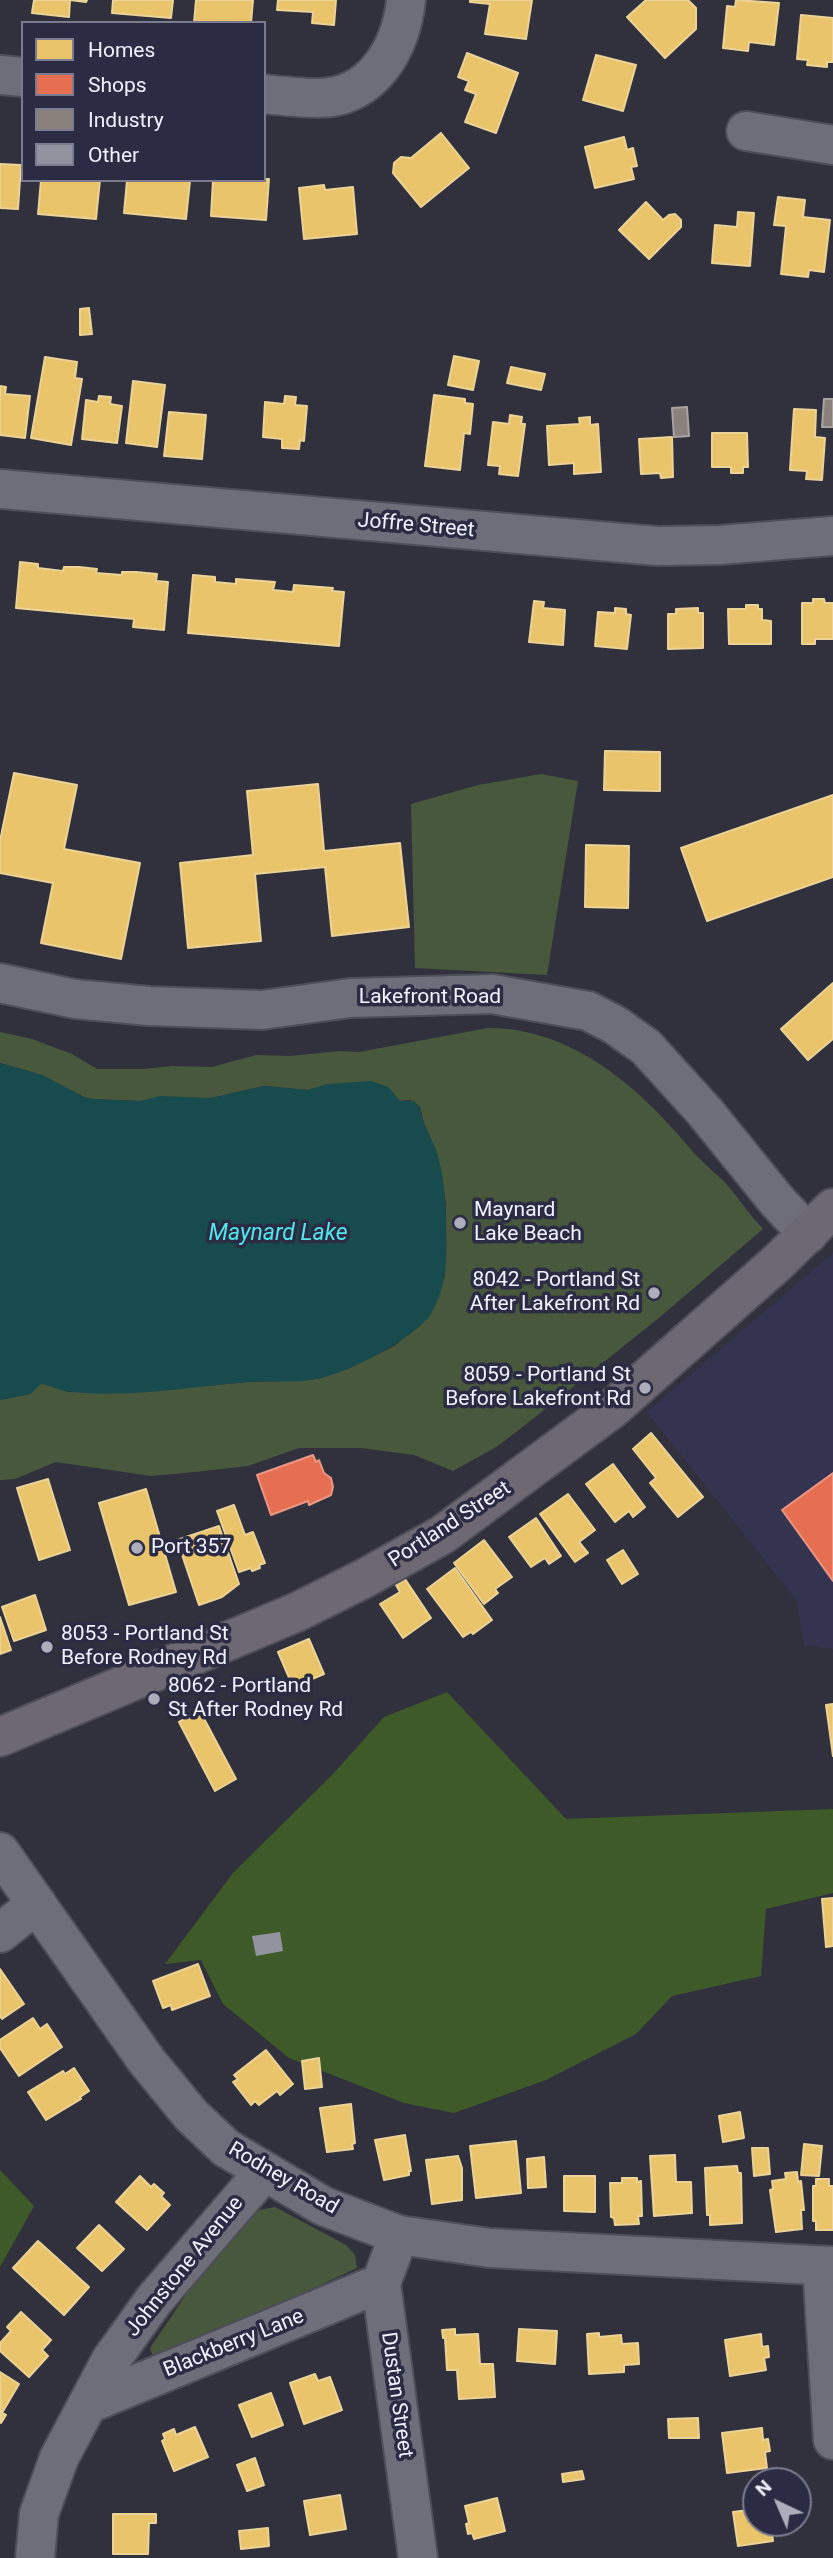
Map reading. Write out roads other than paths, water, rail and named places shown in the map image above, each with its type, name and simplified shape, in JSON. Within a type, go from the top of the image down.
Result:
[{"type":"main road","name":"Portland Street","points":[[0,1737],[297,1612],[442,1535],[612,1409],[820,1221]]},
{"type":"street","points":[[266,94],[320,98],[345,93],[374,77],[394,50],[406,0]]},
{"type":"street","points":[[0,75],[21,76]]},
{"type":"street","points":[[746,131],[833,145]]},
{"type":"street","name":"Joffre Street","points":[[0,489],[657,546],[720,545],[833,536]]},
{"type":"street","name":"Lakefront Road","points":[[0,983],[75,999],[149,1006],[261,1010],[350,998],[492,994],[588,1010],[646,1047],[705,1112],[777,1201],[820,1221]]},
{"type":"street","name":"Rodney Road","points":[[0,1852],[146,2060],[191,2115],[226,2148],[323,2206],[399,2235],[490,2248],[828,2266]]},
{"type":"street","points":[[0,1933],[37,1904]]},
{"type":"street","name":"Johnstone Avenue","points":[[35,2558],[38,2514],[59,2458],[111,2360],[154,2300],[264,2172]]},
{"type":"street","name":"Dustan Street","points":[[399,2235],[380,2283],[418,2558]]},
{"type":"street","points":[[828,2266],[833,2440]]},
{"type":"street","name":"Blackberry Lane","points":[[88,2404],[380,2283]]},
{"type":"water","name":"Maynard Lake","points":[[0,1063],[42,1075],[93,1099],[140,1101],[160,1096],[211,1098],[264,1086],[308,1090],[328,1084],[371,1081],[388,1087],[400,1101],[414,1101],[437,1153],[445,1196],[445,1270],[440,1293],[430,1315],[410,1334],[380,1353],[333,1375],[312,1380],[247,1382],[110,1394],[66,1391],[41,1384],[30,1394],[0,1400]]},
{"type":"place","name":"Maynard Lake Beach","points":[[460,1223]]},
{"type":"place","name":"8042 - Portland St After Lakefront Rd","points":[[654,1293]]},
{"type":"place","name":"8059 - Portland St Before Lakefront Rd","points":[[645,1388]]},
{"type":"place","name":"Port 357","points":[[137,1548]]},
{"type":"place","name":"8053 - Portland St Before Rodney Rd","points":[[47,1647]]},
{"type":"place","name":"8062 - Portland St After Rodney Rd","points":[[154,1699]]}]
